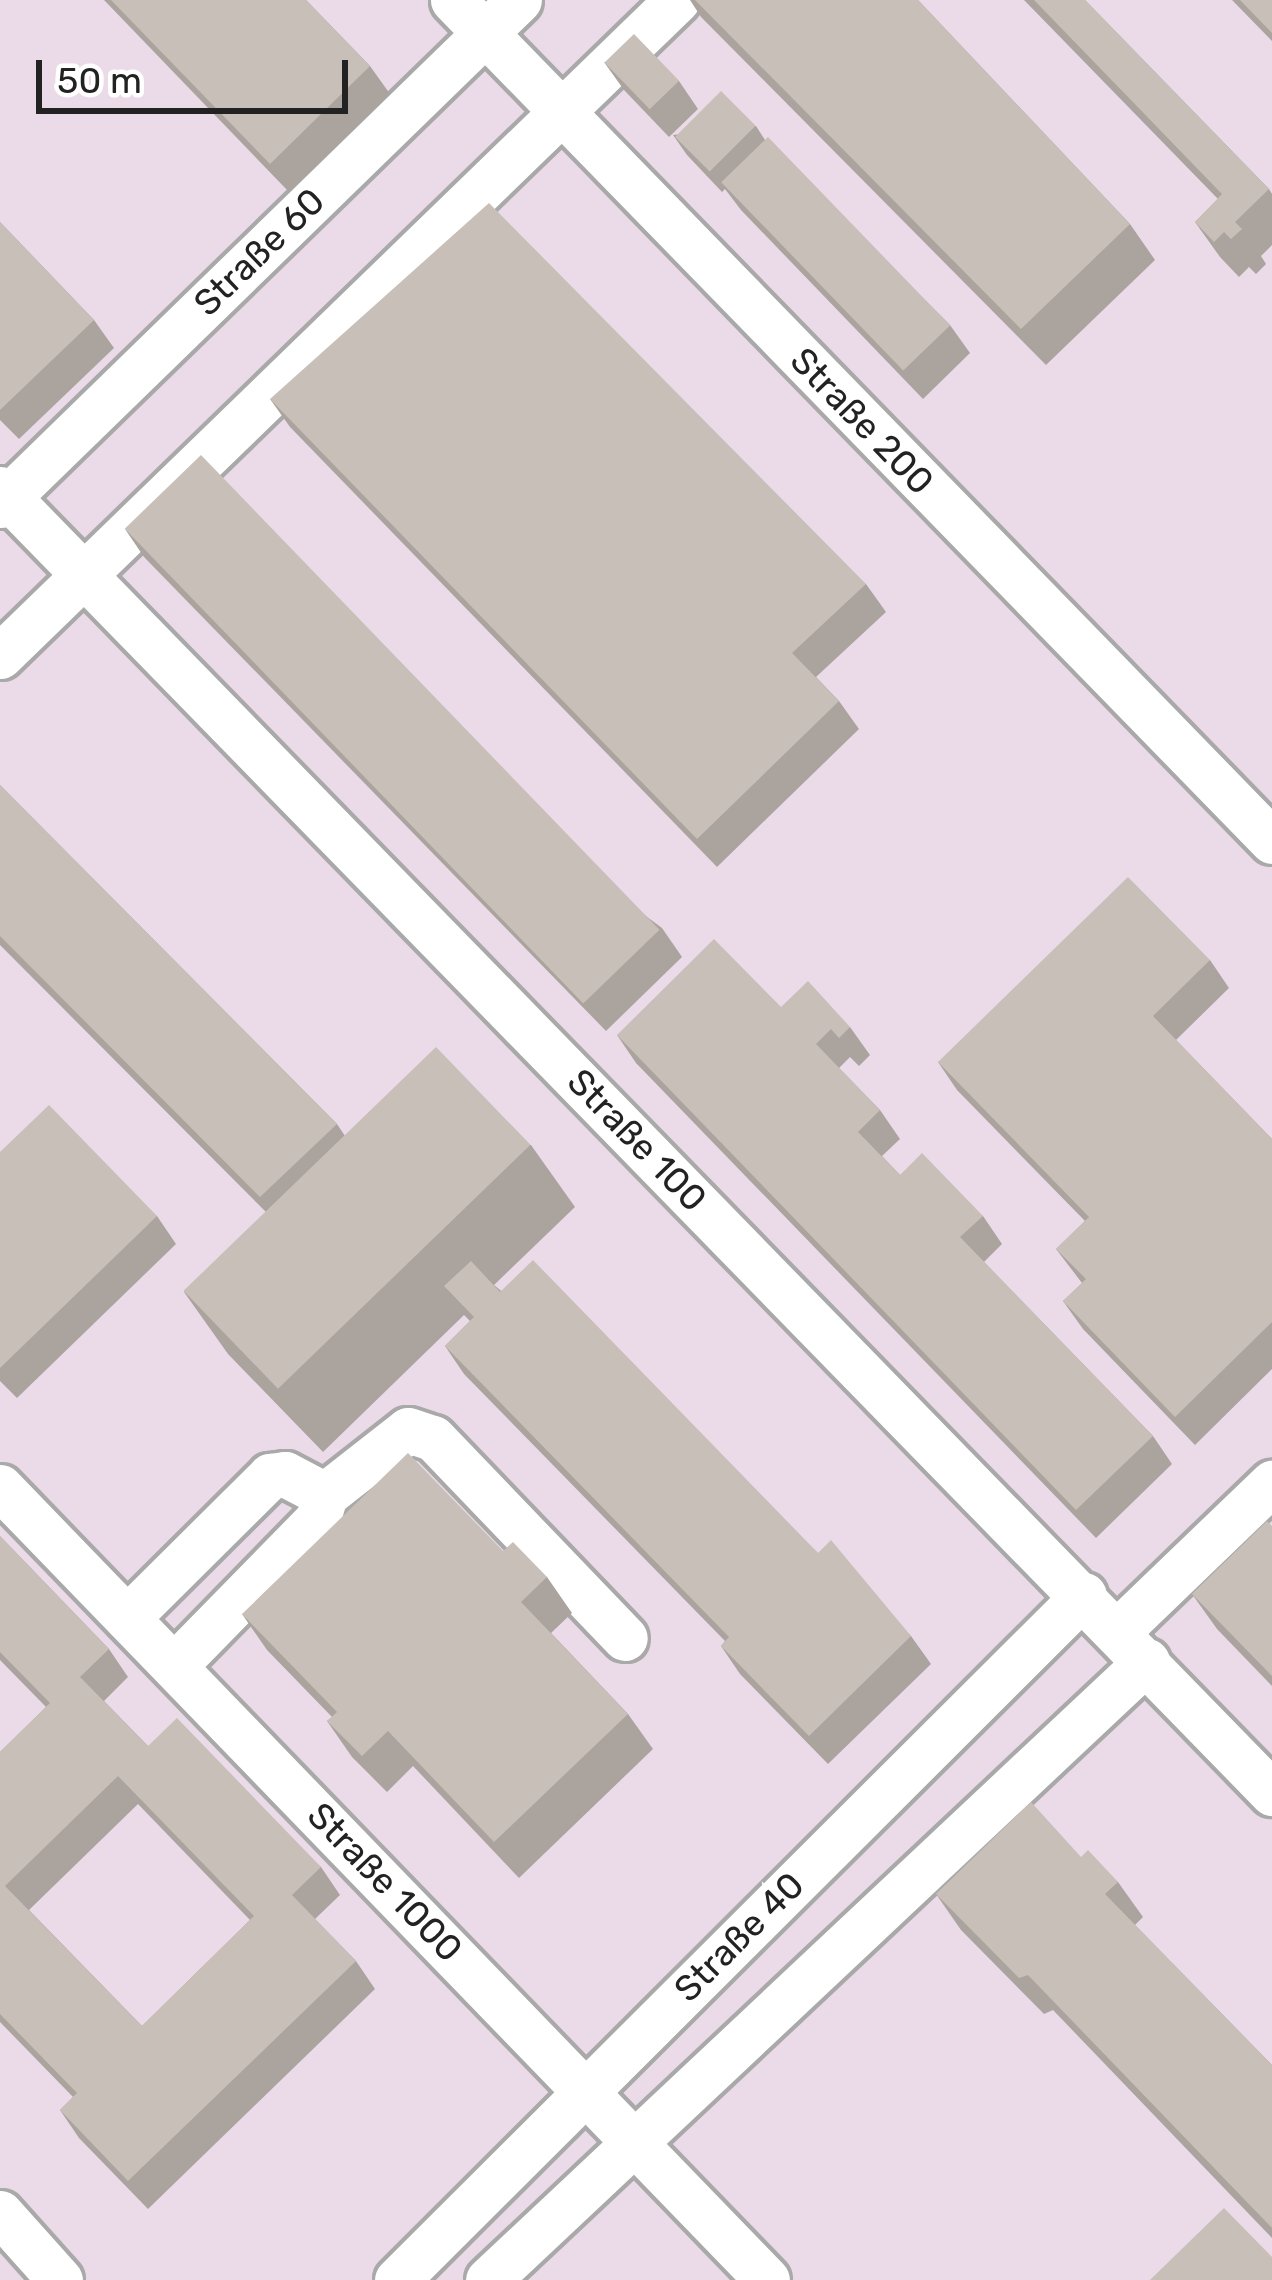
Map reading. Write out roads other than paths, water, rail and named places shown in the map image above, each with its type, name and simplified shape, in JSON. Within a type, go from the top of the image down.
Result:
[{"type":"street","name":"Straße 200","points":[[453,0],[1272,842]]},
{"type":"street","name":"Straße 60","points":[[3,497],[519,0]]},
{"type":"street","points":[[0,656],[677,0]]},
{"type":"street","name":"Straße 100","points":[[3,497],[84,574],[1084,1595],[1272,1793]]},
{"type":"street","points":[[174,1666],[318,1519],[325,1495],[408,1430],[433,1438],[625,1638]]},
{"type":"street","points":[[127,1618],[270,1476],[286,1474],[325,1495]]},
{"type":"street","points":[[457,2219],[501,2275],[639,2146],[1133,1646],[1272,1483]]},
{"type":"street","name":"Straße 1000","points":[[0,1487],[767,2280]]},
{"type":"street","name":"Straße 40","points":[[397,2280],[1084,1595]]},
{"type":"street","points":[[0,2213],[60,2280]]}]
